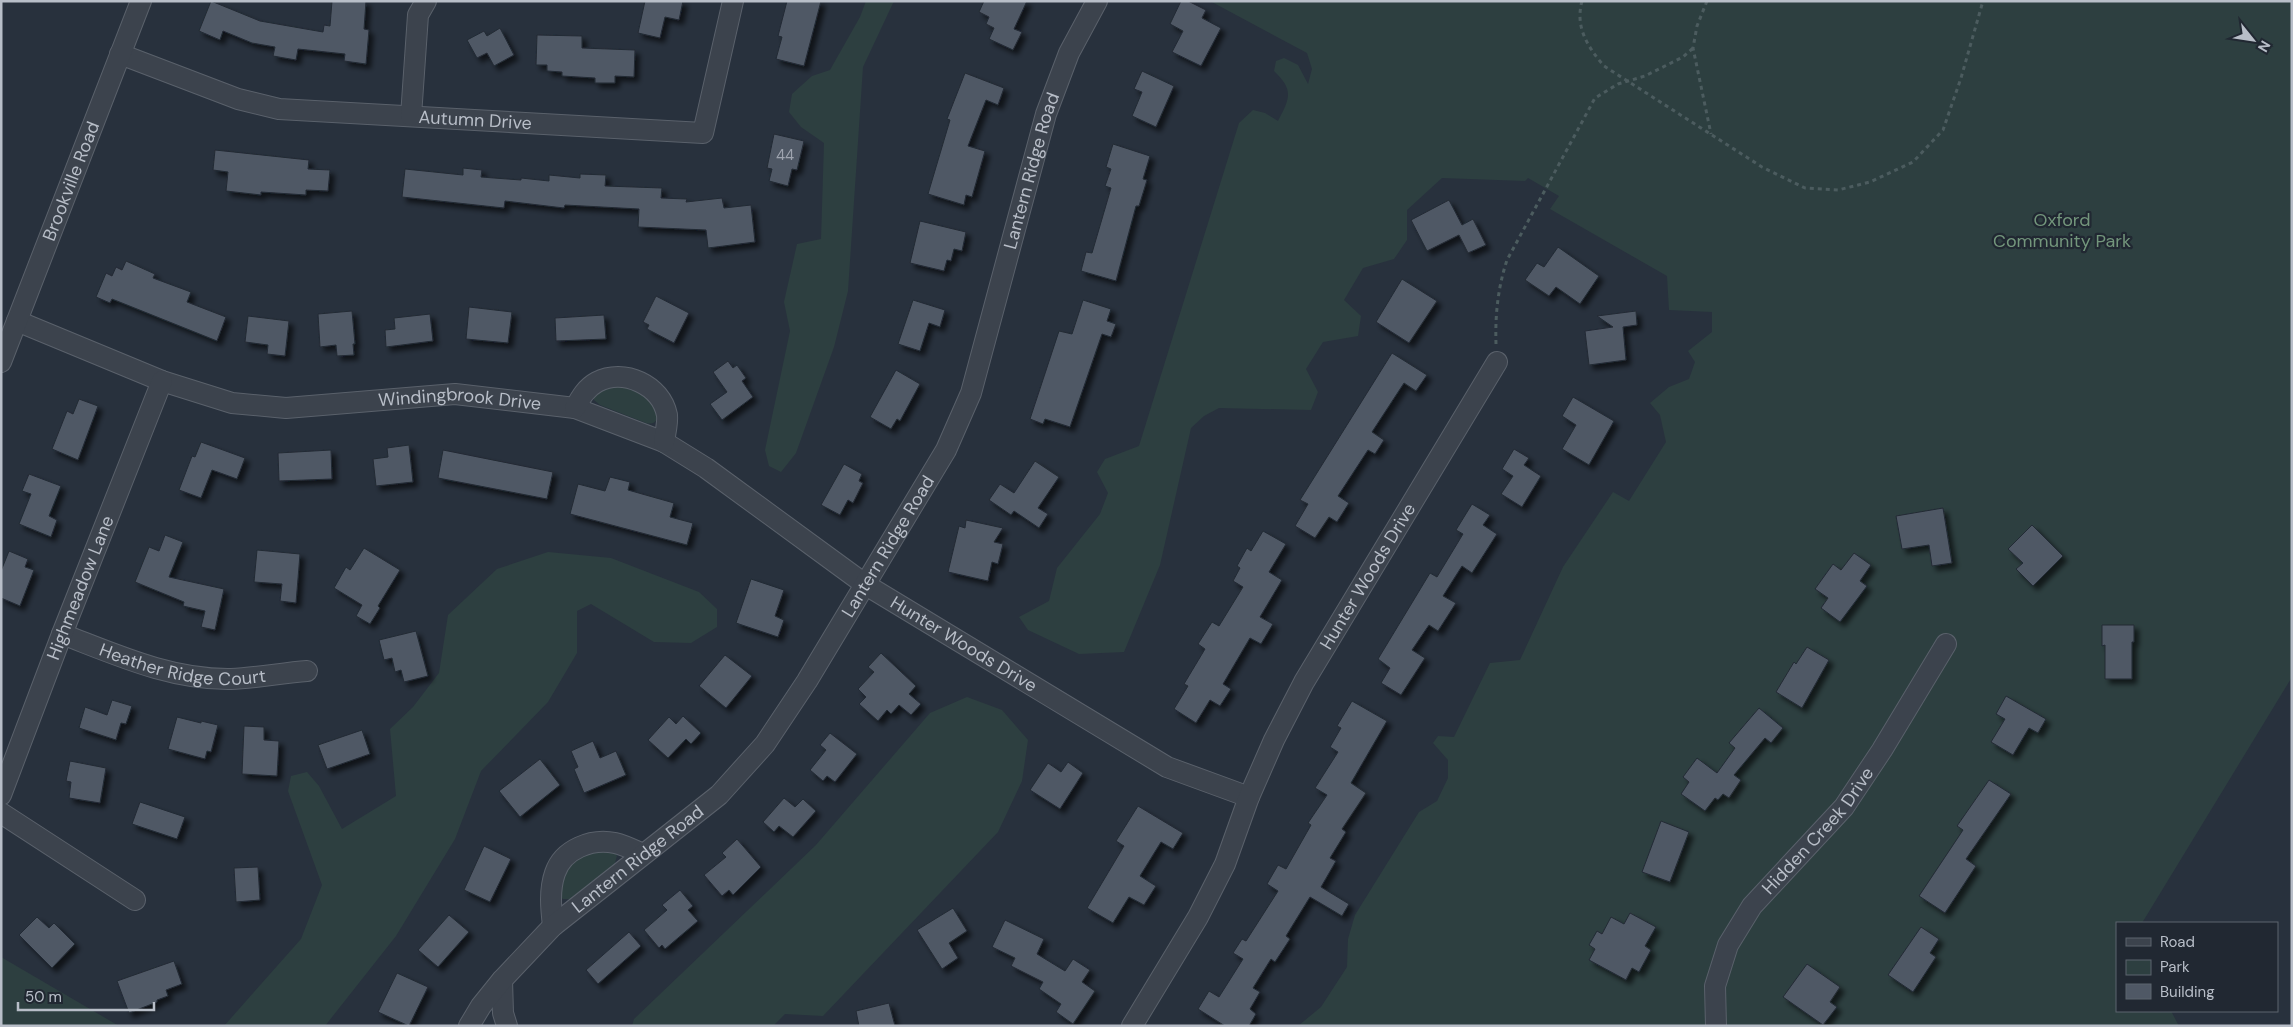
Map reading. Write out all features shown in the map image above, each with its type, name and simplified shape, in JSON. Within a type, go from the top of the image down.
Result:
[{"type":"street","name":"Brookville Road","points":[[1,362],[141,1]]},
{"type":"street","points":[[411,116],[418,15],[426,1]]},
{"type":"street","name":"Autumn Drive","points":[[120,54],[238,99],[271,107],[703,133],[733,1]]},
{"type":"street","name":"Lantern Ridge Road","points":[[469,1026],[480,1006],[553,926],[719,795],[765,744],[808,681],[946,450],[971,393],[1046,114],[1069,53],[1097,1]]},
{"type":"street","name":"Windingbrook Drive","points":[[17,322],[162,380],[232,403],[286,408],[456,394],[575,408],[664,442],[706,468],[866,585]]},
{"type":"street","name":"Hunter Woods Drive","points":[[1132,1026],[1198,917],[1225,864],[1274,740],[1304,682],[1497,362]]},
{"type":"street","points":[[575,408],[584,392],[596,382],[612,377],[630,377],[646,385],[661,400],[667,416],[664,442]]},
{"type":"street","name":"Highmeadow Lane","points":[[1,795],[162,380]]},
{"type":"street","name":"Hunter Woods Drive","points":[[866,585],[1167,767],[1250,797]]},
{"type":"street","name":"Heather Ridge Court","points":[[62,634],[157,669],[195,677],[231,678],[307,671]]},
{"type":"street","name":"Hidden Creek Drive","points":[[1716,1026],[1716,986],[1728,945],[1752,906],[1844,807],[1882,750],[1946,644]]},
{"type":"street","points":[[1,813],[135,900]]},
{"type":"street","points":[[553,926],[551,896],[555,872],[569,853],[591,842],[615,843],[643,854]]},
{"type":"street","points":[[502,980],[503,1013],[507,1026]]},
{"type":"path","points":[[1582,1],[1578,14],[1585,42],[1604,66],[1762,167],[1805,188],[1838,190],[1870,182],[1913,162],[1943,130],[1961,78],[1982,1]]},
{"type":"path","points":[[1707,1],[1697,26],[1693,48],[1711,134]]},
{"type":"path","points":[[1497,362],[1495,325],[1500,283],[1506,260],[1595,98],[1627,81],[1645,76],[1683,57],[1693,48]]},
{"type":"green space","points":[[866,1],[894,1],[863,67],[848,291],[834,347],[796,453],[781,472],[769,466],[765,450],[790,331],[784,302],[797,244],[821,239],[824,143],[801,127],[789,112],[792,94],[812,76],[830,70],[860,17]]},
{"type":"green space","name":"Oxford Community Park","points":[[1210,1],[2292,1],[2292,677],[2143,922],[2116,922],[2116,1012],[2172,1012],[2179,1026],[1298,1026],[1321,1007],[1347,967],[1348,939],[1355,915],[1419,812],[1437,801],[1448,778],[1448,760],[1433,743],[1438,736],[1454,737],[1490,663],[1520,660],[1563,567],[1613,492],[1629,501],[1666,442],[1660,415],[1650,403],[1669,387],[1689,379],[1695,362],[1688,351],[1712,332],[1712,312],[1669,310],[1667,276],[1550,209],[1559,196],[1528,178],[1525,181],[1442,178],[1407,210],[1407,240],[1394,259],[1363,268],[1344,300],[1361,316],[1358,336],[1323,342],[1306,369],[1318,392],[1311,410],[1219,408],[1204,416],[1191,428],[1160,565],[1124,652],[1079,654],[1028,630],[1019,617],[1049,601],[1057,568],[1100,514],[1108,493],[1097,472],[1105,459],[1139,446],[1239,123],[1253,110],[1265,113],[1278,121],[1288,94],[1285,84],[1274,71],[1276,61],[1284,58],[1298,65],[1308,84],[1312,69],[1307,53]]},
{"type":"green space","points":[[626,384],[650,398],[659,416],[654,423],[646,423],[600,405],[594,400],[594,395],[598,389]]},
{"type":"green space","points":[[548,552],[611,558],[699,592],[717,609],[717,627],[691,643],[654,642],[591,604],[577,611],[577,653],[548,702],[481,771],[455,839],[396,936],[325,1026],[224,1026],[301,939],[322,885],[288,791],[291,776],[307,772],[319,786],[342,829],[396,796],[390,729],[413,707],[439,673],[448,615],[497,569]]},
{"type":"green space","points":[[967,697],[1002,710],[1028,740],[1022,781],[998,832],[823,1016],[785,1014],[773,1026],[632,1026],[634,1019],[816,845],[930,713]]},
{"type":"green space","points":[[590,850],[615,853],[617,856],[614,866],[572,899],[563,899],[559,896],[567,867]]},
{"type":"green space","points":[[1,957],[119,1026],[1,1026]]},
{"type":"building","points":[[211,1],[260,21],[323,32],[324,25],[330,26],[332,1],[366,1],[364,29],[369,30],[366,64],[344,61],[345,54],[298,49],[296,60],[273,56],[275,47],[252,43],[223,31],[220,40],[199,31]]},
{"type":"building","points":[[645,1],[683,1],[679,20],[665,17],[660,38],[638,33]]},
{"type":"building","points":[[787,1],[821,1],[804,66],[776,59],[782,37],[778,36]]},
{"type":"building","points":[[984,1],[1027,1],[1014,29],[1022,32],[1013,50],[989,39],[994,28],[986,24],[989,17],[979,12]]},
{"type":"building","points":[[1181,1],[1188,1],[1206,10],[1202,18],[1221,28],[1201,66],[1172,52],[1183,31],[1170,24]]},
{"type":"building","points":[[500,28],[514,55],[494,66],[487,53],[477,58],[467,40],[484,31],[487,36]]},
{"type":"building","points":[[537,35],[582,36],[582,48],[635,50],[634,77],[615,76],[615,83],[595,83],[595,78],[562,76],[562,72],[547,71],[547,65],[536,65]]},
{"type":"building","points":[[1142,71],[1174,86],[1156,127],[1132,116],[1142,92],[1134,89]]},
{"type":"building","points":[[965,73],[1004,88],[998,105],[986,100],[968,146],[985,151],[972,197],[966,195],[964,205],[928,194],[950,120],[947,119]]},
{"type":"building","points":[[774,134],[804,141],[797,170],[792,169],[788,186],[769,181],[772,169],[767,168]]},
{"type":"building","points":[[1113,144],[1150,156],[1143,179],[1147,180],[1139,206],[1136,206],[1116,281],[1081,271],[1086,252],[1092,253],[1111,188],[1105,186],[1111,169],[1106,167]]},
{"type":"building","points":[[215,150],[309,160],[308,169],[330,170],[328,191],[306,190],[306,195],[261,192],[261,195],[226,191],[228,172],[213,170]]},
{"type":"building","points":[[463,168],[482,170],[481,177],[521,180],[521,178],[549,181],[549,175],[580,178],[580,174],[606,175],[605,186],[662,188],[661,198],[687,199],[686,202],[722,198],[724,208],[751,205],[755,242],[708,248],[706,230],[638,227],[639,209],[565,205],[564,208],[505,201],[504,208],[402,197],[405,169],[463,175]]},
{"type":"building","points":[[1449,200],[1462,225],[1473,219],[1486,245],[1468,253],[1459,235],[1427,251],[1411,220]]},
{"type":"building","points":[[920,221],[966,232],[962,251],[954,249],[951,261],[947,260],[944,271],[910,263]]},
{"type":"building","points":[[1558,247],[1599,276],[1580,304],[1556,287],[1549,296],[1525,280],[1537,263],[1544,267]]},
{"type":"building","points":[[126,261],[155,274],[153,278],[191,292],[187,302],[226,317],[217,341],[112,299],[110,303],[96,297],[106,273],[112,276],[116,267],[122,270]]},
{"type":"building","points":[[1402,279],[1437,301],[1409,343],[1376,322]]},
{"type":"building","points":[[656,296],[689,313],[674,343],[647,329],[649,325],[643,322]]},
{"type":"building","points":[[913,300],[945,310],[940,327],[929,323],[920,351],[898,344]]},
{"type":"building","points":[[1083,300],[1111,309],[1107,321],[1116,324],[1111,337],[1102,334],[1070,427],[1045,419],[1043,424],[1030,419],[1059,331],[1072,334]]},
{"type":"building","points":[[469,307],[512,312],[508,343],[466,339]]},
{"type":"building","points":[[352,311],[354,355],[337,356],[336,345],[320,347],[318,314]]},
{"type":"building","points":[[1636,311],[1637,325],[1623,327],[1626,360],[1589,365],[1585,331],[1613,327],[1597,316]]},
{"type":"building","points":[[430,314],[433,341],[386,347],[385,330],[395,329],[394,318]]},
{"type":"building","points":[[604,315],[606,339],[556,341],[555,318]]},
{"type":"building","points":[[248,316],[289,321],[285,356],[267,354],[268,345],[245,342]]},
{"type":"building","points":[[1392,353],[1427,375],[1416,391],[1404,383],[1372,432],[1384,440],[1375,454],[1368,450],[1338,496],[1349,503],[1337,522],[1329,517],[1315,538],[1295,526],[1308,504],[1300,500]]},
{"type":"building","points":[[728,361],[733,368],[737,365],[746,378],[742,381],[753,397],[722,420],[710,404],[727,392],[713,372]]},
{"type":"building","points":[[896,370],[920,384],[900,421],[897,419],[891,429],[870,417]]},
{"type":"building","points":[[1573,397],[1614,421],[1589,465],[1562,449],[1576,425],[1562,416]]},
{"type":"building","points":[[79,399],[98,406],[78,460],[52,449],[67,411],[73,414]]},
{"type":"building","points":[[201,442],[245,458],[237,479],[212,470],[201,498],[179,490],[192,456],[195,457]]},
{"type":"building","points":[[409,445],[413,482],[376,486],[373,459],[388,457],[387,448]]},
{"type":"building","points":[[1514,449],[1529,458],[1524,465],[1541,476],[1522,507],[1501,494],[1513,476],[1502,469]]},
{"type":"building","points":[[331,450],[332,479],[279,481],[278,453]]},
{"type":"building","points":[[443,450],[553,472],[547,499],[438,478]]},
{"type":"building","points":[[1035,461],[1059,477],[1038,508],[1048,514],[1039,528],[1014,511],[1011,515],[989,500],[1000,484],[1014,493]]},
{"type":"building","points":[[844,464],[862,474],[859,481],[863,483],[853,503],[848,500],[840,515],[821,505]]},
{"type":"building","points":[[29,474],[61,486],[49,516],[57,520],[51,537],[19,524],[31,494],[22,491]]},
{"type":"building","points":[[610,477],[630,482],[628,490],[674,503],[670,517],[693,523],[687,545],[570,514],[578,484],[605,491]]},
{"type":"building","points":[[1472,504],[1490,515],[1483,525],[1497,534],[1472,573],[1462,566],[1443,596],[1456,603],[1438,631],[1429,625],[1412,650],[1425,658],[1401,695],[1381,683],[1390,668],[1378,659],[1430,573],[1437,577],[1463,534],[1456,530]]},
{"type":"building","points":[[1943,508],[1952,563],[1932,566],[1929,545],[1902,549],[1896,516]]},
{"type":"building","points":[[966,520],[1003,528],[994,542],[1003,544],[998,564],[992,562],[988,581],[948,572],[959,526],[965,528]]},
{"type":"building","points":[[2032,525],[2063,556],[2033,586],[2016,569],[2023,563],[2008,549]]},
{"type":"building","points":[[1263,531],[1286,544],[1269,572],[1282,580],[1260,617],[1273,624],[1261,644],[1250,638],[1223,684],[1231,689],[1220,706],[1210,700],[1196,723],[1174,709],[1188,686],[1184,684],[1205,649],[1198,644],[1212,622],[1219,626],[1243,587],[1233,581],[1240,568],[1237,566],[1247,548],[1251,551]]},
{"type":"building","points":[[165,535],[183,542],[169,577],[224,589],[215,630],[201,627],[205,611],[183,606],[184,602],[135,582],[149,547],[159,551]]},
{"type":"building","points":[[364,548],[400,570],[378,606],[380,608],[370,624],[356,616],[362,605],[334,588],[346,567],[350,570]]},
{"type":"building","points":[[257,550],[300,554],[296,603],[280,601],[282,584],[254,582]]},
{"type":"building","points":[[9,551],[28,559],[25,567],[34,570],[20,606],[1,598],[1,571]]},
{"type":"building","points":[[1854,553],[1871,565],[1860,581],[1867,586],[1840,622],[1821,608],[1828,598],[1815,589],[1833,564],[1841,570]]},
{"type":"building","points":[[751,579],[784,590],[775,616],[784,620],[778,637],[736,623]]},
{"type":"building","points":[[2102,625],[2134,625],[2132,679],[2105,679],[2105,645],[2102,646]]},
{"type":"building","points":[[416,631],[428,676],[404,682],[401,670],[395,672],[392,658],[384,660],[379,640]]},
{"type":"building","points":[[1807,647],[1829,660],[1802,708],[1776,692],[1794,662],[1796,664]]},
{"type":"building","points":[[881,653],[916,686],[909,694],[921,704],[911,715],[899,705],[891,714],[887,710],[878,721],[859,704],[866,697],[858,689],[874,672],[868,667]]},
{"type":"building","points":[[725,655],[752,676],[726,708],[699,686]]},
{"type":"building","points":[[2006,696],[2046,719],[2038,733],[2029,728],[2013,755],[1991,742],[2005,719],[1996,714]]},
{"type":"building","points":[[112,700],[132,706],[126,724],[121,723],[116,740],[79,728],[85,707],[107,715]]},
{"type":"building","points":[[1352,701],[1387,721],[1351,783],[1366,793],[1342,829],[1346,832],[1330,858],[1336,861],[1321,887],[1349,904],[1342,916],[1310,897],[1286,936],[1290,939],[1275,962],[1271,959],[1253,988],[1260,992],[1250,1009],[1256,1014],[1249,1026],[1225,1026],[1198,1009],[1209,991],[1219,997],[1243,959],[1233,953],[1242,939],[1246,941],[1278,891],[1267,884],[1278,865],[1286,869],[1311,825],[1308,823],[1327,795],[1315,788],[1338,752],[1330,747],[1341,728],[1337,726]]},
{"type":"building","points":[[1759,708],[1783,728],[1771,743],[1765,738],[1734,775],[1741,780],[1729,798],[1723,794],[1718,800],[1715,798],[1705,811],[1681,794],[1689,782],[1683,777],[1697,758],[1717,773],[1735,748],[1729,743]]},
{"type":"building","points":[[683,716],[701,733],[691,744],[686,739],[668,758],[648,740],[669,717],[676,724]]},
{"type":"building","points":[[177,717],[218,725],[211,752],[207,751],[205,759],[168,749]]},
{"type":"building","points":[[244,726],[264,727],[264,740],[279,741],[277,776],[242,774]]},
{"type":"building","points":[[362,730],[370,754],[327,769],[318,745]]},
{"type":"building","points":[[830,733],[857,754],[835,782],[827,776],[823,781],[810,770],[826,750],[820,745]]},
{"type":"building","points":[[593,741],[600,758],[616,751],[626,775],[584,793],[574,769],[578,767],[571,751]]},
{"type":"building","points":[[540,759],[560,785],[520,817],[499,791]]},
{"type":"building","points":[[70,761],[106,768],[100,803],[69,798],[71,782],[66,781]]},
{"type":"building","points":[[1068,762],[1083,773],[1060,809],[1030,790],[1048,763],[1061,772]]},
{"type":"building","points":[[1989,780],[2011,794],[1966,859],[1976,866],[1945,913],[1919,896],[1963,830],[1957,826]]},
{"type":"building","points":[[784,798],[795,807],[803,799],[816,811],[793,837],[779,826],[774,832],[763,822]]},
{"type":"building","points":[[140,802],[185,817],[177,839],[132,824]]},
{"type":"building","points":[[1138,806],[1183,833],[1173,849],[1161,842],[1140,876],[1156,886],[1144,905],[1129,897],[1113,923],[1087,908],[1124,846],[1116,841]]},
{"type":"building","points":[[1661,821],[1689,832],[1670,882],[1642,872]]},
{"type":"building","points":[[737,839],[761,867],[733,895],[729,890],[722,896],[704,875],[726,857],[722,853]]},
{"type":"building","points":[[484,846],[511,859],[490,902],[464,890]]},
{"type":"building","points":[[258,867],[260,900],[236,902],[234,868]]},
{"type":"building","points":[[680,890],[693,906],[688,910],[698,921],[665,949],[662,945],[659,948],[644,930],[667,910],[662,905]]},
{"type":"building","points":[[953,908],[967,931],[949,943],[958,958],[942,969],[917,930]]},
{"type":"building","points":[[1630,913],[1656,927],[1645,946],[1651,950],[1639,972],[1632,968],[1626,980],[1589,960],[1595,949],[1589,945],[1597,931],[1602,934],[1611,917],[1624,924]]},
{"type":"building","points":[[449,915],[469,932],[438,967],[418,950]]},
{"type":"building","points":[[37,917],[49,928],[54,923],[75,944],[52,968],[19,935]]},
{"type":"building","points":[[1005,920],[1044,939],[1037,954],[1065,971],[1073,959],[1090,970],[1082,982],[1095,991],[1073,1024],[1056,1012],[1061,1004],[1039,989],[1043,982],[1011,966],[1015,958],[992,947]]},
{"type":"building","points":[[1921,927],[1939,939],[1930,953],[1936,957],[1913,992],[1888,975]]},
{"type":"building","points":[[629,932],[641,946],[598,984],[586,970]]},
{"type":"building","points":[[174,961],[182,984],[166,990],[168,996],[129,1013],[117,981]]},
{"type":"building","points":[[1807,964],[1840,987],[1830,1002],[1837,1007],[1823,1025],[1783,997]]},
{"type":"building","points":[[397,973],[428,987],[409,1026],[378,1012]]},
{"type":"building","points":[[889,1003],[895,1026],[859,1026],[856,1011]]}]
